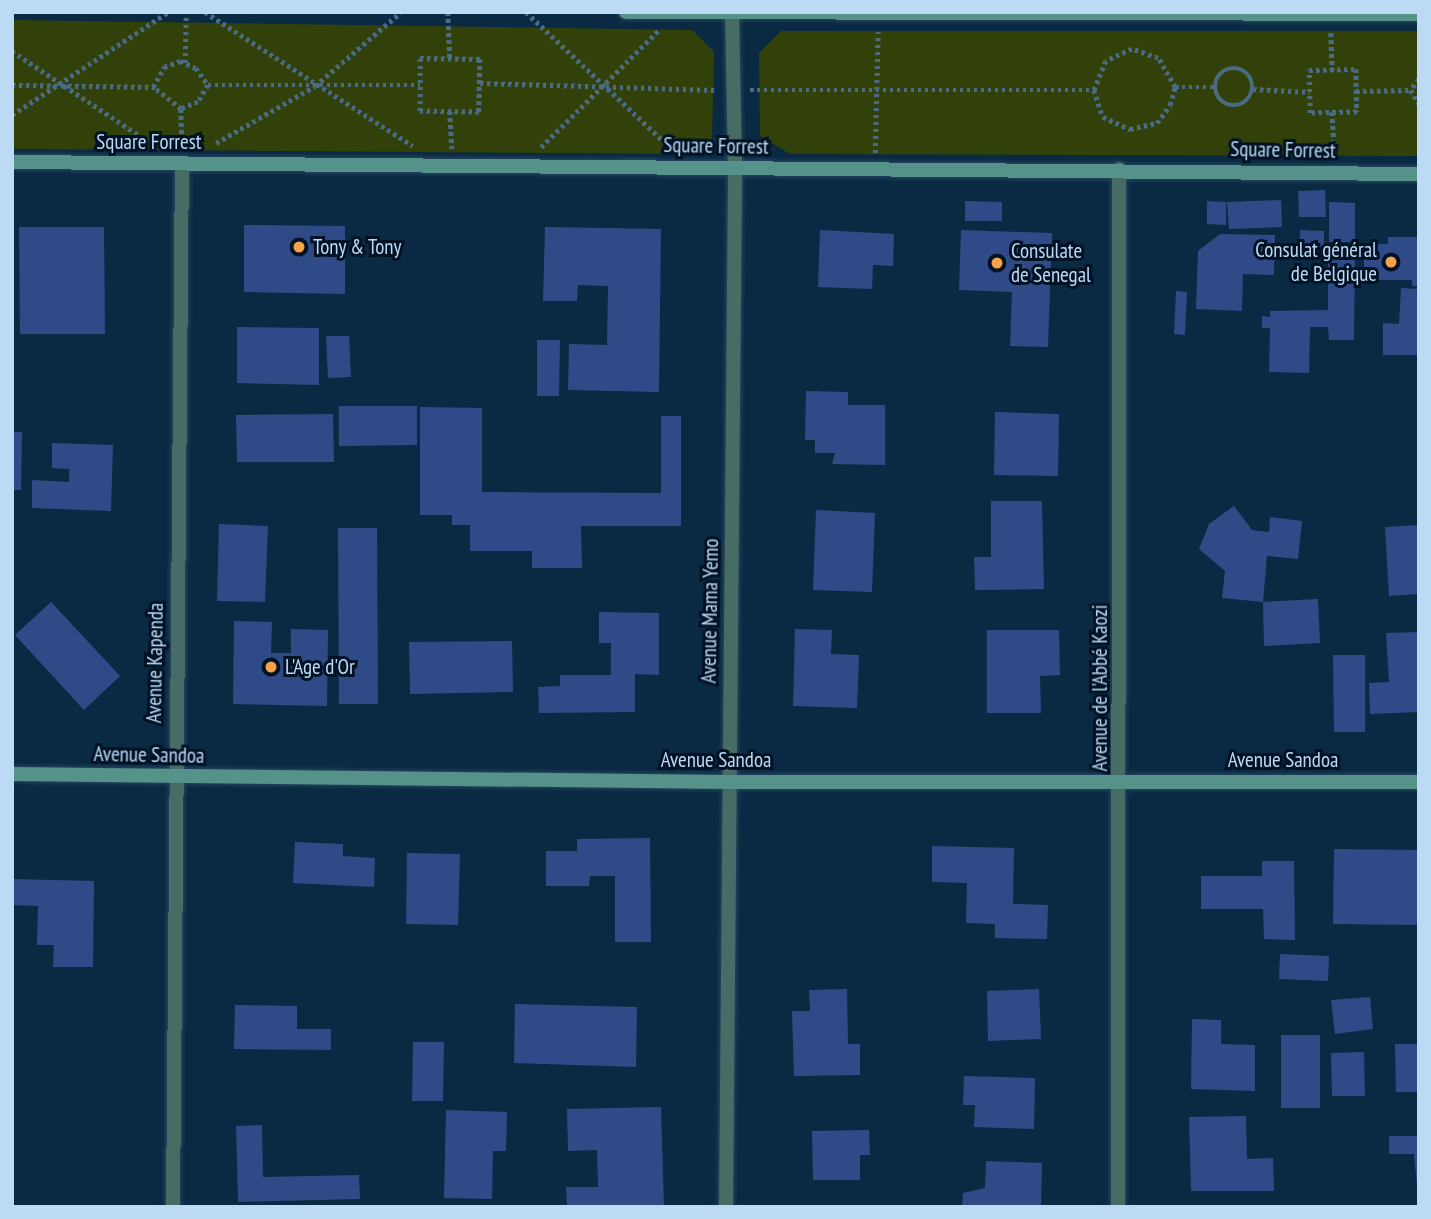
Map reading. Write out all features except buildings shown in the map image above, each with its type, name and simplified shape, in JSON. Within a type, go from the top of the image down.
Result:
[{"type":"street","points":[[626,12],[732,15],[1419,15]]},
{"type":"street","name":"Avenue Mama Yemo","points":[[726,1207],[735,168],[732,15]]},
{"type":"street","name":"Square Forrest","points":[[12,162],[447,163],[1419,174]]},
{"type":"street","name":"Avenue Kapenda","points":[[173,1207],[182,163]]},
{"type":"street","name":"Avenue de l'Abbé Kaozi","points":[[1118,1207],[1122,779],[1119,169]]},
{"type":"street","name":"Avenue Sandoa","points":[[12,774],[729,782],[1122,779],[1419,782]]},
{"type":"path","points":[[12,115],[168,12]]},
{"type":"path","points":[[185,63],[186,12]]},
{"type":"path","points":[[205,12],[315,86],[447,163],[450,111]]},
{"type":"path","points":[[182,163],[315,86],[401,12]]},
{"type":"path","points":[[448,12],[450,59]]},
{"type":"path","points":[[526,12],[603,88],[691,167]]},
{"type":"path","points":[[522,165],[603,88],[675,13]]},
{"type":"path","points":[[1331,15],[1332,70]]},
{"type":"path","points":[[875,169],[878,21]]},
{"type":"path","points":[[1132,50],[1158,58],[1175,87],[1170,105],[1157,123],[1130,129],[1103,117],[1094,90],[1106,61],[1132,50]]},
{"type":"path","points":[[12,51],[59,86],[182,163]]},
{"type":"path","points":[[420,58],[480,59],[480,83],[480,112],[420,111],[420,58]]},
{"type":"path","points":[[154,87],[164,67],[185,63],[196,68],[208,85]]},
{"type":"path","points":[[1236,65],[1247,74],[1253,89],[1248,101],[1236,107],[1221,101],[1215,87],[1223,70],[1236,65]]},
{"type":"path","points":[[1356,69],[1356,91],[1357,112],[1310,113],[1310,70],[1356,69]]},
{"type":"path","points":[[1411,90],[1419,79]]},
{"type":"path","points":[[480,83],[734,91],[1094,90]]},
{"type":"path","points":[[12,85],[154,87],[181,109],[182,163]]},
{"type":"path","points":[[208,85],[420,85]]},
{"type":"path","points":[[181,109],[198,102],[208,85]]},
{"type":"path","points":[[1175,87],[1215,87]]},
{"type":"path","points":[[1253,89],[1310,92]]},
{"type":"path","points":[[1356,91],[1411,90]]},
{"type":"path","points":[[1411,90],[1419,104]]},
{"type":"path","points":[[1332,112],[1336,172]]},
{"type":"green space","points":[[12,20],[692,30],[714,52],[712,139],[690,154],[12,149]]},
{"type":"green space","points":[[781,31],[1419,31],[1419,156],[790,154],[760,136],[759,53]]},
{"type":"place","name":"Tony & Tony","points":[[299,247]]},
{"type":"place","name":"Consulat général de Belgique","points":[[1391,262]]},
{"type":"place","name":"Consulate de Senegal","points":[[997,263]]},
{"type":"place","name":"L'Age d'Or","points":[[271,667]]}]
